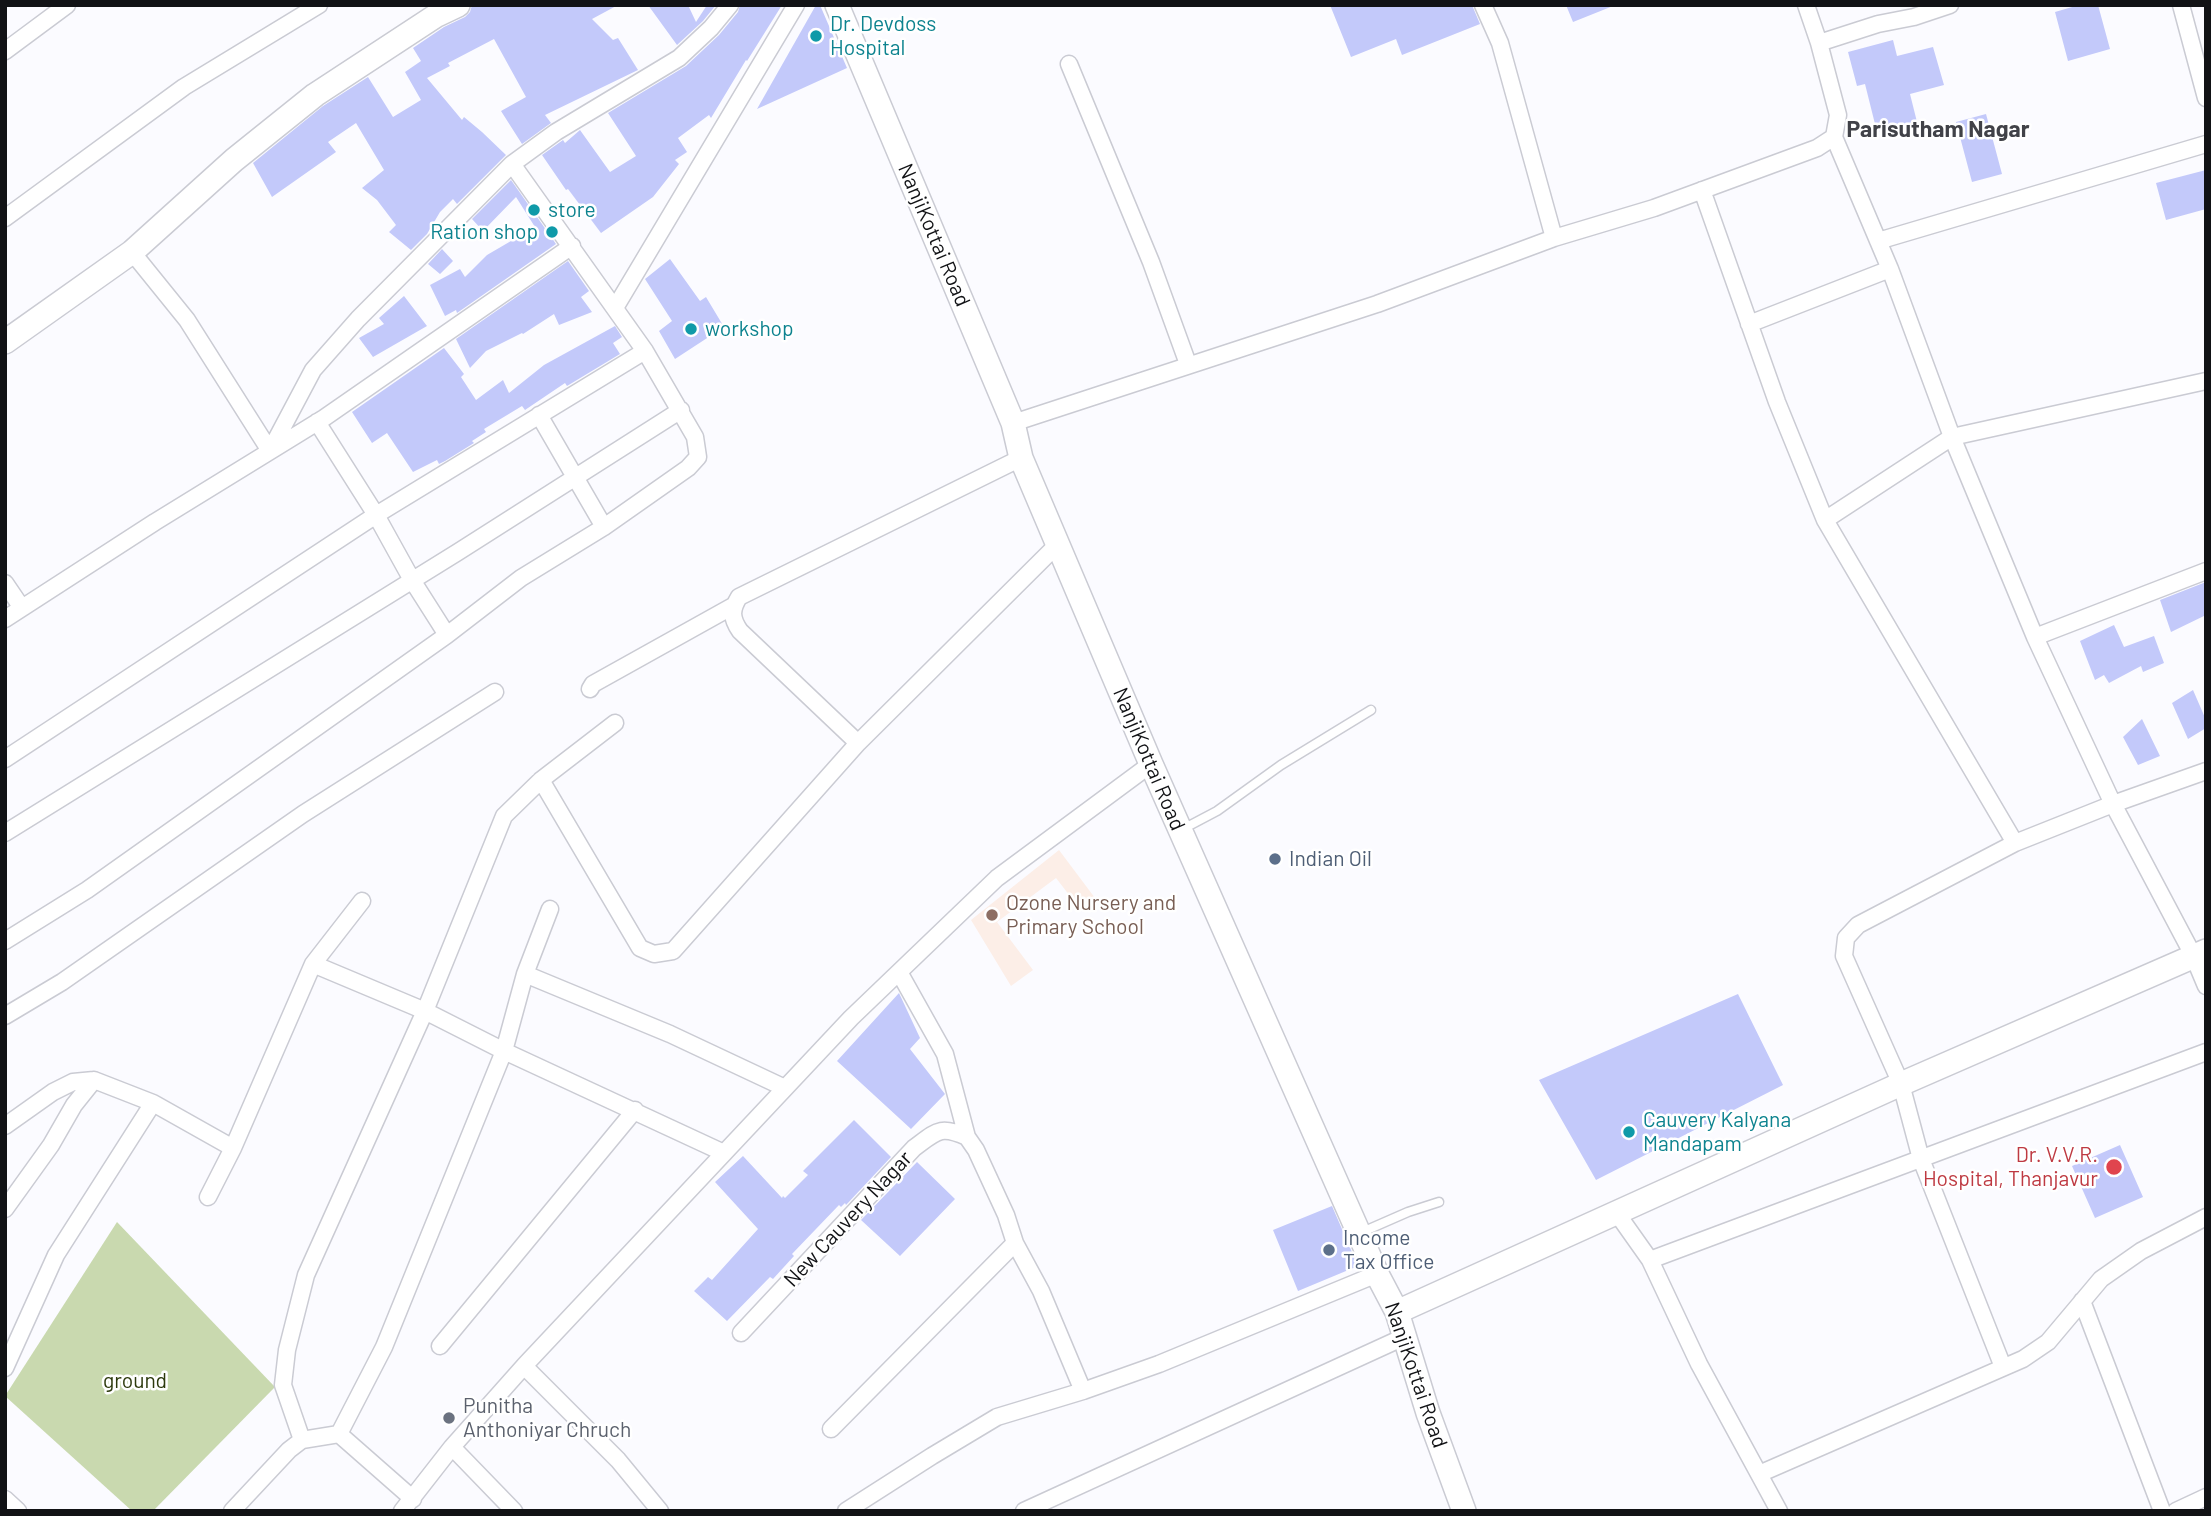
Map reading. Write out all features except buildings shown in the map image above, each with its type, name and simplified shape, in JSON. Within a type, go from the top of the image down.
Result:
[{"type":"main road","points":[[5,342],[132,252],[234,160],[315,95],[437,15],[458,5]]},
{"type":"main road","name":"NanjiKottai Road","points":[[837,5],[1013,423],[1021,458],[1151,765],[1359,1234],[1397,1312],[1428,1413],[1464,1511]]},
{"type":"main road","points":[[1397,1312],[1901,1084],[2199,953]]},
{"type":"street","points":[[5,51],[67,5]]},
{"type":"street","points":[[5,218],[184,87],[319,5]]},
{"type":"street","points":[[270,451],[313,370],[368,309],[512,164],[556,132],[679,58],[730,5]]},
{"type":"street","points":[[615,308],[796,5]]},
{"type":"street","points":[[1483,5],[1500,43],[1554,238]]},
{"type":"street","points":[[1806,5],[1838,115],[1834,136],[1890,269],[1952,437],[2035,637],[2113,804],[2199,953],[2206,986]]},
{"type":"street","points":[[1819,43],[1950,5]]},
{"type":"street","points":[[2180,5],[2206,98]]},
{"type":"street","points":[[1069,64],[1151,262],[1188,365]]},
{"type":"street","points":[[1013,423],[1377,304],[1554,238],[1654,208],[1816,148],[1834,136]]},
{"type":"street","points":[[1878,241],[2206,144]]},
{"type":"street","points":[[5,941],[87,890],[447,635],[522,578],[604,527],[688,468],[698,457],[695,437],[645,351],[512,164]]},
{"type":"street","points":[[1702,190],[1777,402],[1825,520],[2015,843]]},
{"type":"street","points":[[5,619],[317,422],[572,246]]},
{"type":"street","points":[[132,252],[187,320],[270,451]]},
{"type":"street","points":[[1749,324],[1890,269]]},
{"type":"street","points":[[5,759],[376,515],[645,351]]},
{"type":"street","points":[[1825,520],[1952,437],[2206,381]]},
{"type":"street","points":[[5,833],[681,411]]},
{"type":"street","points":[[539,415],[604,527]]},
{"type":"street","points":[[317,422],[447,635]]},
{"type":"street","points":[[590,689],[593,684],[733,607],[740,597],[1021,458]]},
{"type":"street","points":[[541,780],[640,948],[654,954],[673,951],[858,743],[1058,544]]},
{"type":"street","points":[[2035,637],[2206,571]]},
{"type":"street","points":[[5,583],[22,608]]},
{"type":"street","points":[[733,607],[733,621],[740,631],[858,743]]},
{"type":"street","points":[[5,1016],[62,982],[303,814],[495,692]]},
{"type":"street","points":[[302,1440],[283,1385],[287,1350],[306,1275],[425,1011],[504,816],[541,780],[615,723]]},
{"type":"street","points":[[339,1434],[408,1505],[452,1447],[524,1366],[851,1018],[997,878],[1151,765]]},
{"type":"street","points":[[2003,1367],[1921,1159],[1901,1084],[1844,956],[1846,939],[1858,925],[2015,843],[2206,771]]},
{"type":"street","points":[[208,1196],[233,1148],[313,964],[362,901]]},
{"type":"street","points":[[339,1434],[384,1347],[503,1051],[525,974],[550,909]]},
{"type":"street","points":[[313,964],[425,1011],[503,1051],[724,1153]]},
{"type":"street","points":[[899,972],[945,1054],[967,1137],[976,1150],[1006,1215],[1015,1243],[1041,1291],[1083,1391]]},
{"type":"street","points":[[525,974],[670,1034],[785,1088]]},
{"type":"street","points":[[1650,1261],[2206,1052]]},
{"type":"street","points":[[5,1126],[53,1092],[73,1082],[94,1080],[153,1103],[233,1148]]},
{"type":"street","points":[[5,1209],[51,1145],[74,1105],[94,1080]]},
{"type":"street","points":[[5,1368],[56,1255],[153,1103]]},
{"type":"street","points":[[440,1346],[635,1110]]},
{"type":"street","name":"New Cauvery Nagar","points":[[741,1333],[914,1148],[932,1134],[950,1129],[967,1137]]},
{"type":"street","points":[[1616,1212],[1650,1261],[1699,1364],[1779,1511]]},
{"type":"street","points":[[1759,1474],[2023,1359],[2048,1342],[2101,1279],[2141,1251],[2206,1217]]},
{"type":"street","points":[[831,1429],[1015,1243]]},
{"type":"street","points":[[846,1511],[997,1417],[1159,1364],[1377,1274]]},
{"type":"street","points":[[2082,1301],[2162,1511]]},
{"type":"street","points":[[1024,1511],[1052,1505],[1404,1337]]},
{"type":"street","points":[[524,1366],[618,1460],[660,1511]]},
{"type":"street","points":[[232,1511],[289,1450],[302,1440],[339,1434]]},
{"type":"street","points":[[452,1447],[514,1511]]},
{"type":"street","points":[[2176,1511],[2206,1497]]},
{"type":"street","points":[[5,1499],[18,1511]]},
{"type":"lane","points":[[1181,831],[1217,811],[1281,765],[1371,710]]},
{"type":"lane","points":[[1359,1234],[1438,1202]]},
{"type":"shaded area","name":"Ozone Nursery and Primary School","points":[[1059,850],[1095,898],[1080,909],[1056,878],[997,922],[1033,970],[1011,986],[971,920]]},
{"type":"green space","name":"ground","points":[[117,1222],[275,1387],[153,1511],[132,1511],[5,1396]]},
{"type":"place","name":"Dr. Devdoss Hospital","points":[[816,36]]},
{"type":"place","name":"store","points":[[534,210]]},
{"type":"place","name":"Ration shop","points":[[552,232]]},
{"type":"place","name":"workshop","points":[[691,329]]},
{"type":"place","name":"Indian Oil","points":[[1275,859]]},
{"type":"place","name":"Ozone Nursery and Primary School","points":[[992,915]]},
{"type":"place","name":"Cauvery Kalyana Mandapam","points":[[1629,1132]]},
{"type":"place","name":"Dr. V.V.R. Hospital, Thanjavur","points":[[2114,1167]]},
{"type":"place","name":"Income Tax Office","points":[[1329,1250]]},
{"type":"place","name":"Punitha Anthoniyar Chruch","points":[[449,1418]]},
{"type":"district","name":"Parisutham Nagar","points":[[1938,129]]}]
